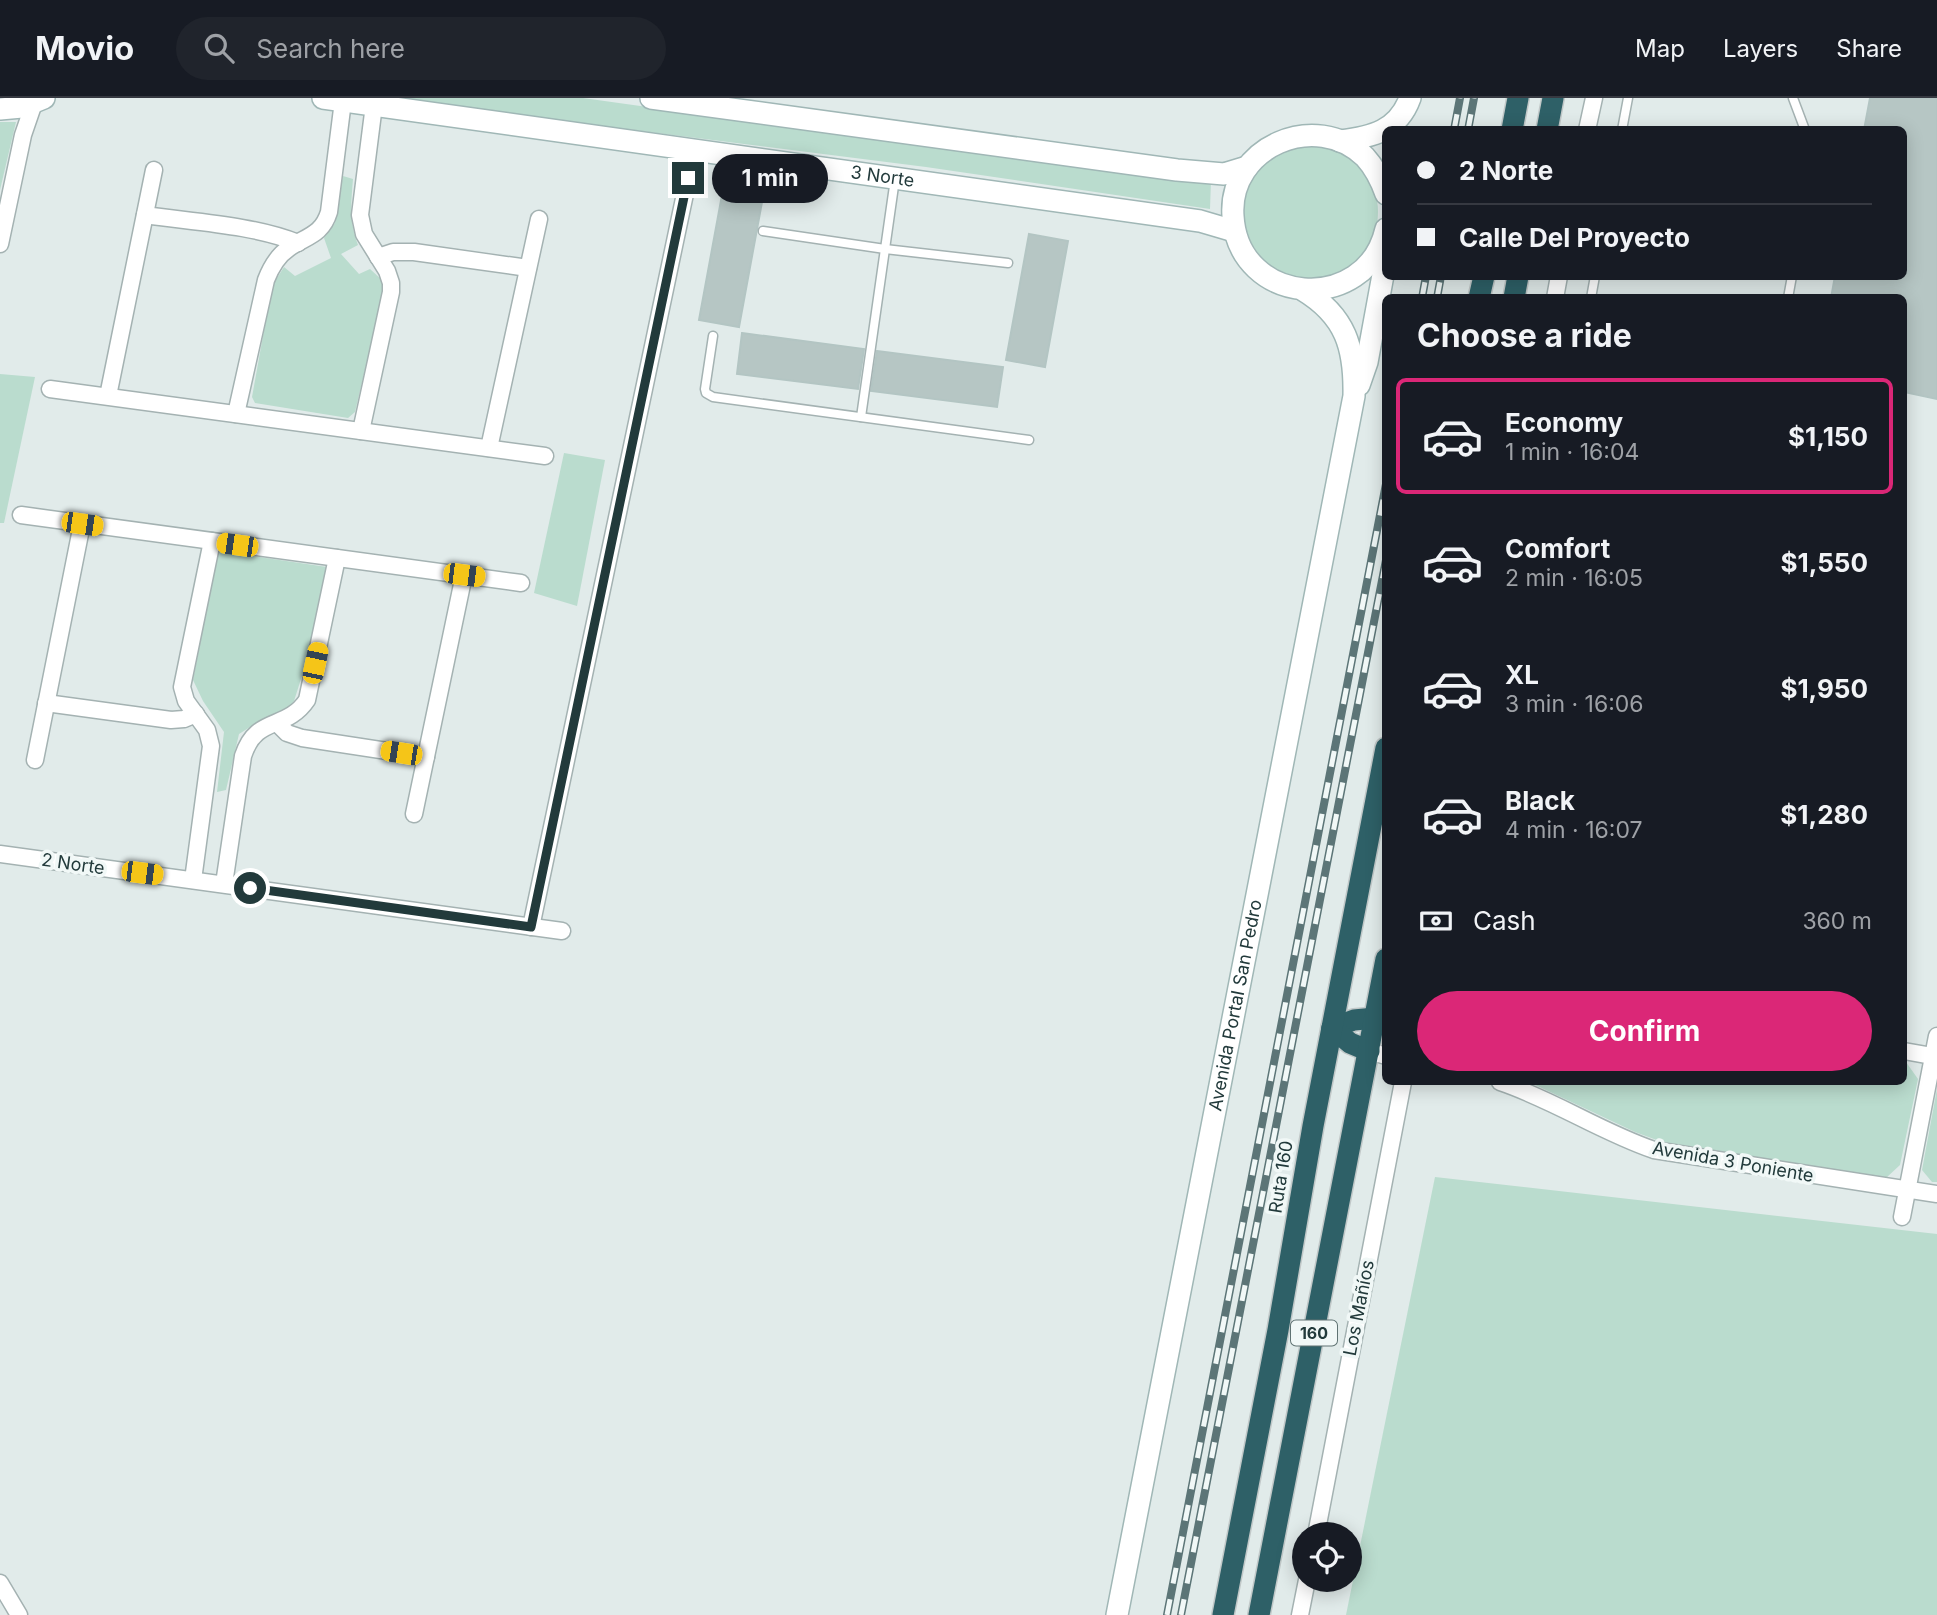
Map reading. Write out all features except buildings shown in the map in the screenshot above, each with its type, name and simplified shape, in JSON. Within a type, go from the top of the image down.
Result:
[{"type":"highway","points":[[1513,126],[1518,98]]},
{"type":"highway","points":[[1547,126],[1553,98]]},
{"type":"highway","name":"Ruta 160","points":[[1223,1615],[1382,769]]},
{"type":"highway","name":"160","points":[[1259,1615],[1377,1054],[1382,999]]},
{"type":"highway","points":[[1377,1054],[1350,1044],[1332,1028],[1354,1020],[1380,1019]]},
{"type":"street","points":[[651,98],[1177,170],[1224,174],[1247,167]]},
{"type":"street","points":[[1410,126],[1412,98]]},
{"type":"street","points":[[1389,126],[1400,117],[1412,98]]},
{"type":"street","points":[[1588,126],[1594,98]]},
{"type":"street","points":[[236,414],[266,280],[275,261],[282,254],[321,229],[326,222],[329,212],[333,99]]},
{"type":"street","name":"3 Norte","points":[[333,99],[1200,220],[1234,231]]},
{"type":"street","points":[[0,109],[22,107],[39,101]]},
{"type":"street","points":[[0,244],[23,135],[39,101]]},
{"type":"street","points":[[360,430],[391,292],[389,277],[364,234],[360,215],[374,105]]},
{"type":"street","points":[[1340,141],[1366,138],[1382,130]]},
{"type":"street","points":[[1382,183],[1369,162],[1340,141],[1323,136],[1289,138],[1258,155],[1247,167],[1239,182],[1232,214],[1234,231],[1248,260],[1273,281],[1303,290],[1321,290],[1353,278],[1367,266],[1382,240]]},
{"type":"street","points":[[531,927],[694,151]]},
{"type":"street","points":[[108,396],[154,170]]},
{"type":"street","points":[[145,215],[262,232],[298,243]]},
{"type":"street","points":[[489,448],[539,219]]},
{"type":"street","points":[[378,257],[414,252],[528,268]]},
{"type":"street","name":"Avenida Portal San Pedro","points":[[1117,1615],[1354,396],[1367,362],[1382,280]]},
{"type":"street","name":"Avenida Portal San Pedro","points":[[1303,290],[1329,309],[1344,331],[1353,359],[1354,396]]},
{"type":"street","points":[[50,388],[545,456]]},
{"type":"street","points":[[21,516],[521,583]]},
{"type":"street","points":[[35,760],[82,524]]},
{"type":"street","points":[[193,880],[211,746],[207,730],[186,701],[182,687],[212,541]]},
{"type":"street","points":[[224,884],[243,756],[250,739],[256,733],[296,714],[307,700],[337,558]]},
{"type":"street","points":[[414,814],[464,575]]},
{"type":"street","points":[[46,703],[171,720],[196,714]]},
{"type":"street","points":[[276,723],[287,733],[302,738],[426,757]]},
{"type":"street","name":"2 Norte","points":[[0,854],[562,930]]},
{"type":"street","points":[[1902,1217],[1935,1057],[1937,1035]]},
{"type":"street","points":[[1907,1052],[1935,1057]]},
{"type":"street","name":"Los Mañíos","points":[[1318,1522],[1402,1085]]},
{"type":"street","name":"Avenida 3 Poniente","points":[[1508,1085],[1555,1104],[1613,1135],[1654,1150],[1937,1194]]},
{"type":"street","points":[[0,1583],[19,1615]]},
{"type":"street","points":[[1300,1615],[1305,1592]]},
{"type":"lane","points":[[1623,126],[1628,98]]},
{"type":"lane","points":[[1793,98],[1804,126]]},
{"type":"lane","points":[[861,417],[895,178]]},
{"type":"lane","points":[[763,231],[1008,263]]},
{"type":"lane","points":[[713,336],[705,389],[709,395],[1029,440]]},
{"type":"green space","points":[[401,98],[583,98],[1211,180],[1210,209],[926,167]]},
{"type":"green space","points":[[0,122],[16,122],[0,190]]},
{"type":"green space","points":[[1311,145],[1337,150],[1358,165],[1373,186],[1378,212],[1373,238],[1358,259],[1337,274],[1311,279],[1285,274],[1264,259],[1249,238],[1244,212],[1249,186],[1264,165],[1285,150]]},
{"type":"green space","points":[[343,176],[353,179],[352,220],[358,245],[341,254],[359,274],[370,269],[382,280],[384,289],[355,412],[348,418],[255,403],[252,397],[272,286],[284,267],[295,276],[331,258],[324,238],[335,223]]},
{"type":"green space","points":[[0,374],[35,377],[4,523],[0,523]]},
{"type":"green space","points":[[564,453],[605,460],[577,606],[534,593]]},
{"type":"green space","points":[[218,551],[327,567],[314,638],[294,701],[282,716],[261,720],[239,734],[226,790],[217,792],[224,732],[203,701],[193,680]]},
{"type":"green space","points":[[1907,1063],[1918,1079],[1900,1165],[1886,1178],[1662,1142],[1535,1085],[1907,1085]]},
{"type":"green space","points":[[1937,1089],[1937,1182],[1932,1182],[1922,1170]]},
{"type":"green space","points":[[1435,1177],[1937,1234],[1937,1615],[1346,1615],[1351,1592],[1362,1592],[1362,1536]]},
{"type":"railway","points":[[1455,126],[1460,98]]},
{"type":"railway","points":[[1469,126],[1474,98]]},
{"type":"railway","points":[[1423,294],[1425,280]]},
{"type":"railway","points":[[1438,294],[1440,280]]},
{"type":"railway","points":[[1167,1615],[1382,505]]},
{"type":"railway","points":[[1181,1615],[1382,581]]},
{"type":"route","points":[[250,888],[531,927],[688,178]]}]
